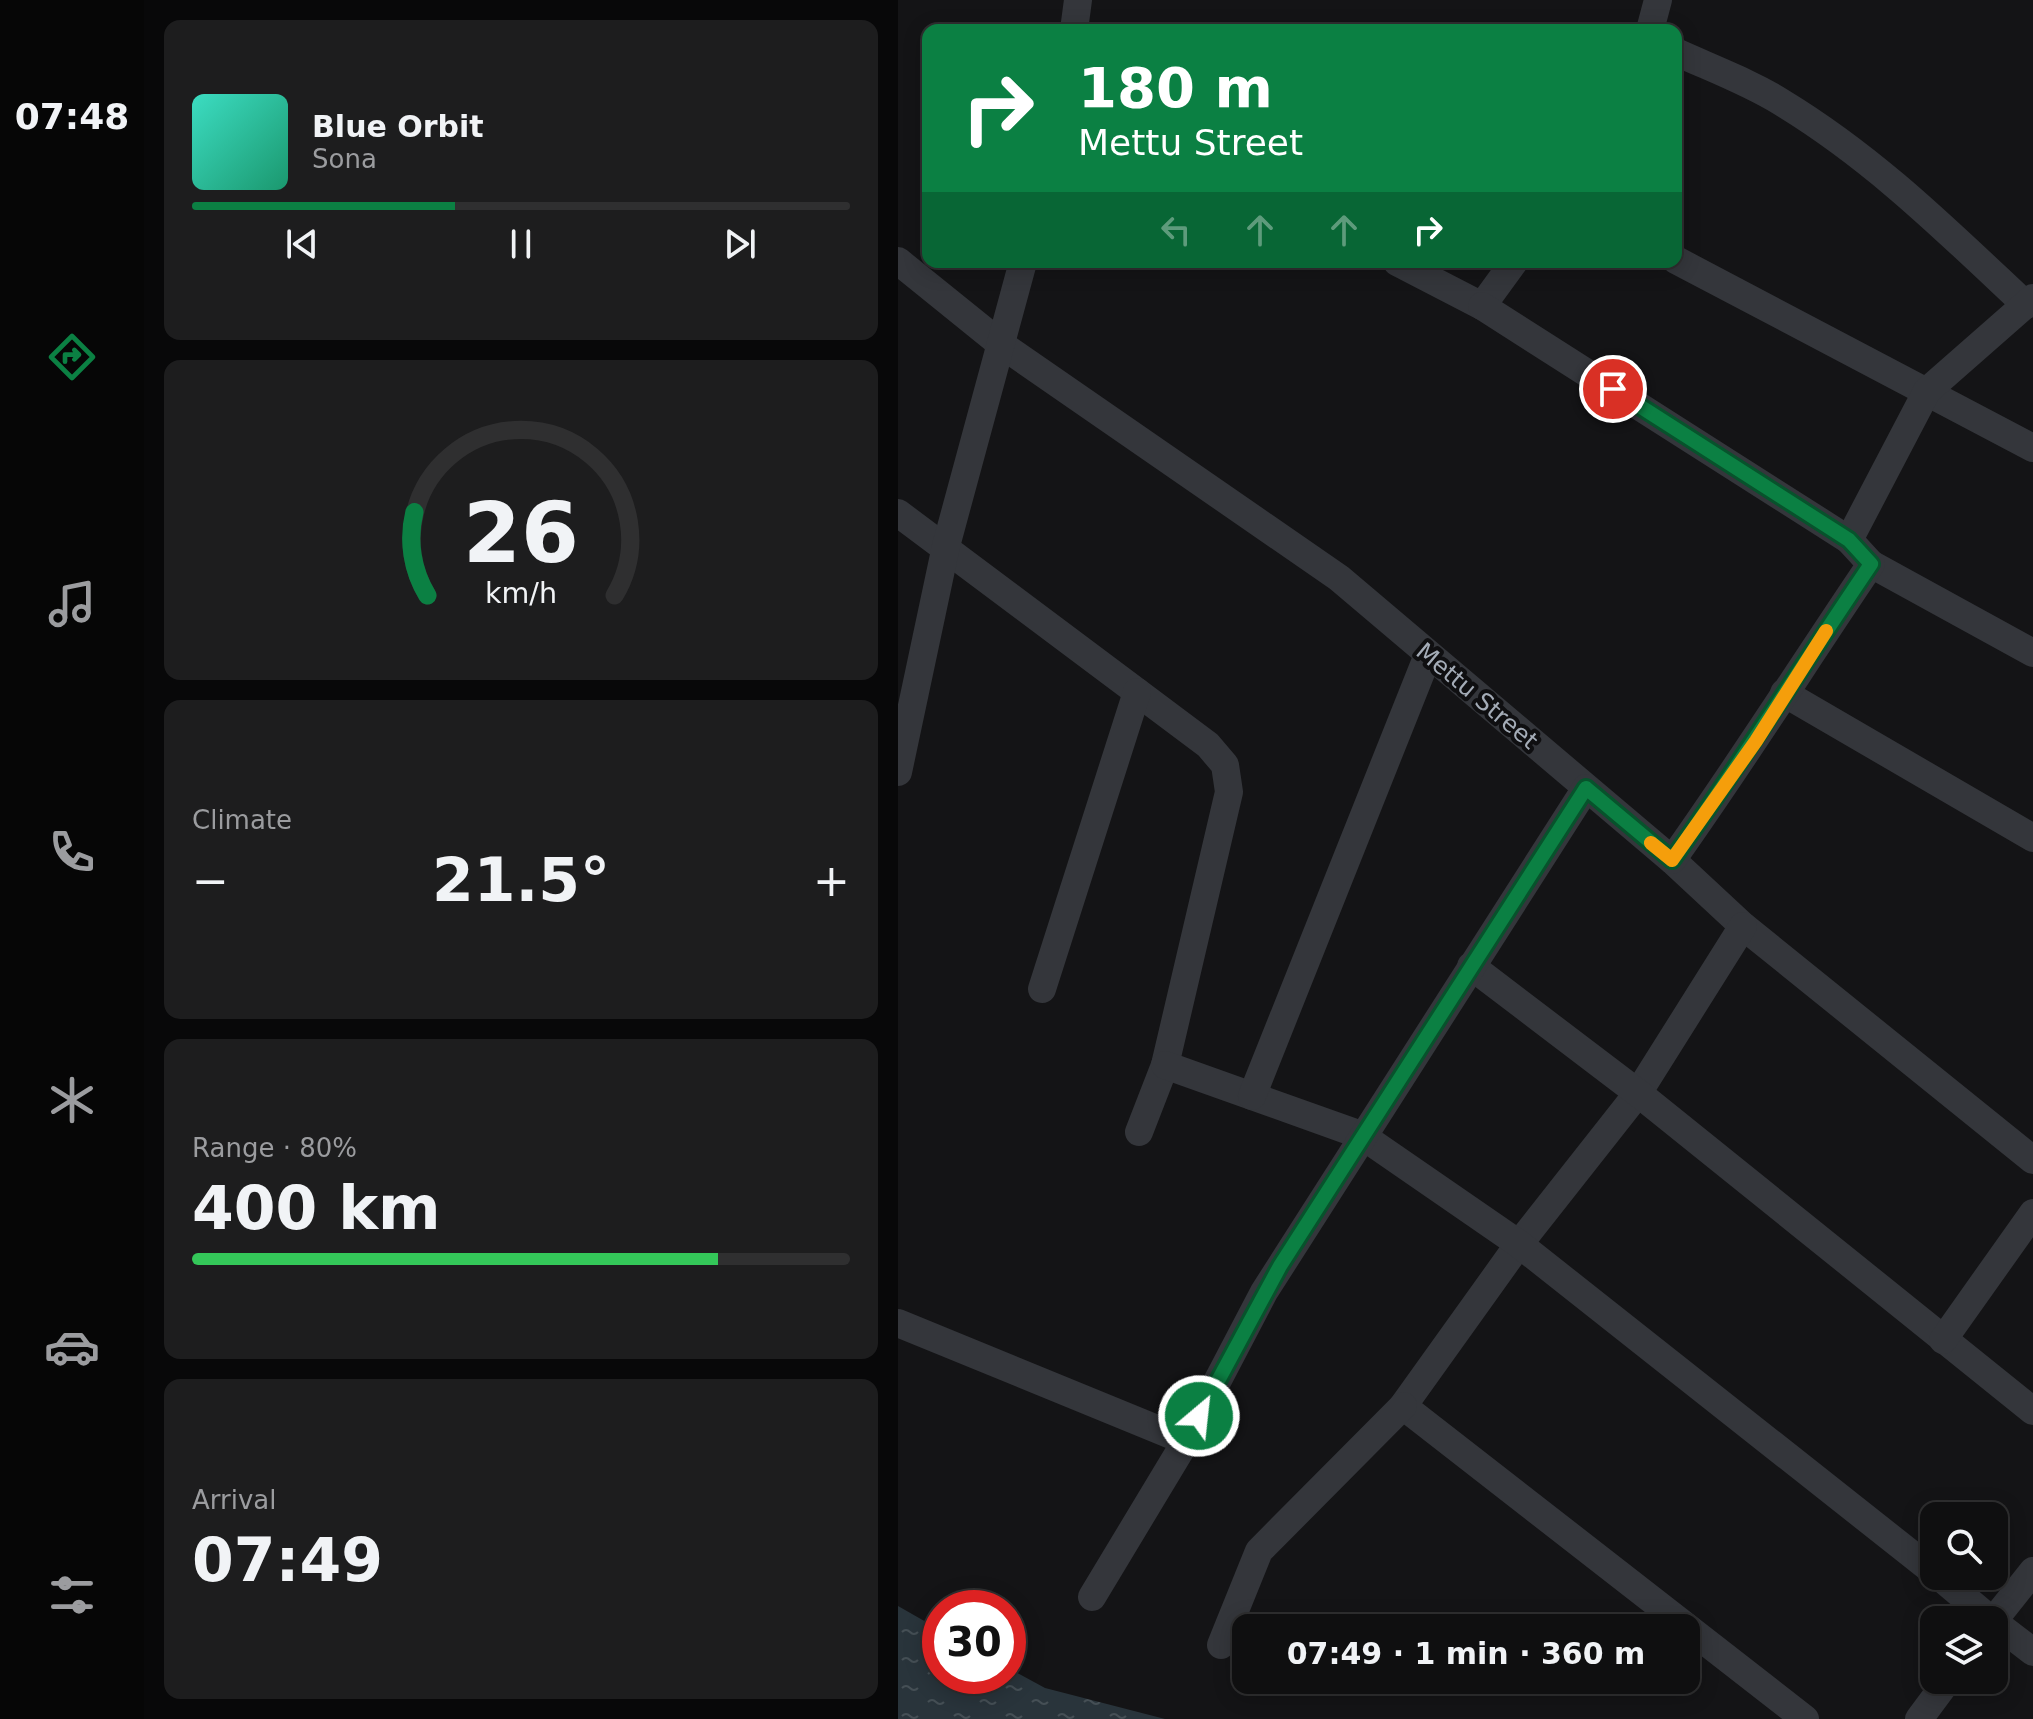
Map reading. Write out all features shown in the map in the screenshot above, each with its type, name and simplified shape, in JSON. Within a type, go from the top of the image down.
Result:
[{"type":"street","points":[[1075,24],[1078,0]]},
{"type":"street","points":[[1652,24],[1658,0]]},
{"type":"street","points":[[1682,55],[1778,99],[1834,135],[1894,180],[2030,302],[1927,391],[1849,540]]},
{"type":"street","name":"Mettu Street","points":[[898,261],[1002,345],[1339,578],[1672,860],[1743,926],[2033,1160]]},
{"type":"street","points":[[1682,263],[2033,448]]},
{"type":"street","points":[[898,772],[946,546],[975,430],[1002,345],[1021,268]]},
{"type":"street","points":[[1409,268],[1482,306],[1849,540],[1871,564],[2033,653]]},
{"type":"street","points":[[1482,306],[1510,268]]},
{"type":"street","points":[[898,513],[1208,745],[1225,765],[1229,792],[1165,1065],[1139,1132]]},
{"type":"street","points":[[1672,860],[1756,741],[1784,693],[1871,564]]},
{"type":"street","points":[[1252,1096],[1428,655]]},
{"type":"street","points":[[1042,989],[1137,692]]},
{"type":"street","points":[[1784,693],[2033,838]]},
{"type":"street","points":[[1092,1597],[1186,1441],[1264,1292],[1361,1135],[1586,788]]},
{"type":"street","points":[[1221,1645],[1259,1551],[1403,1406],[1519,1244],[1638,1093],[1743,926]]},
{"type":"street","points":[[1471,966],[1638,1093],[2033,1411]]},
{"type":"street","points":[[1165,1065],[1361,1135],[1519,1244],[1920,1561]]},
{"type":"street","points":[[1943,1340],[2033,1213]]},
{"type":"street","points":[[898,1323],[1186,1441]]},
{"type":"street","points":[[1403,1406],[1805,1719]]},
{"type":"street","points":[[2005,1606],[2033,1571]]},
{"type":"street","points":[[1956,1590],[1975,1606]]},
{"type":"street","points":[[2008,1633],[2033,1652]]},
{"type":"street","points":[[1919,1719],[1938,1694]]},
{"type":"water","points":[[898,1606],[922,1620],[922,1694],[1026,1694],[1026,1678],[1045,1688],[1165,1719],[898,1719]]},
{"type":"slow traffic","points":[[1651,843],[1672,860],[1756,741],[1826,631]]},
{"type":"route","points":[[1199,1416],[1280,1266],[1361,1135],[1586,788],[1672,860],[1756,741],[1784,693],[1871,564],[1849,540],[1613,389]]}]
